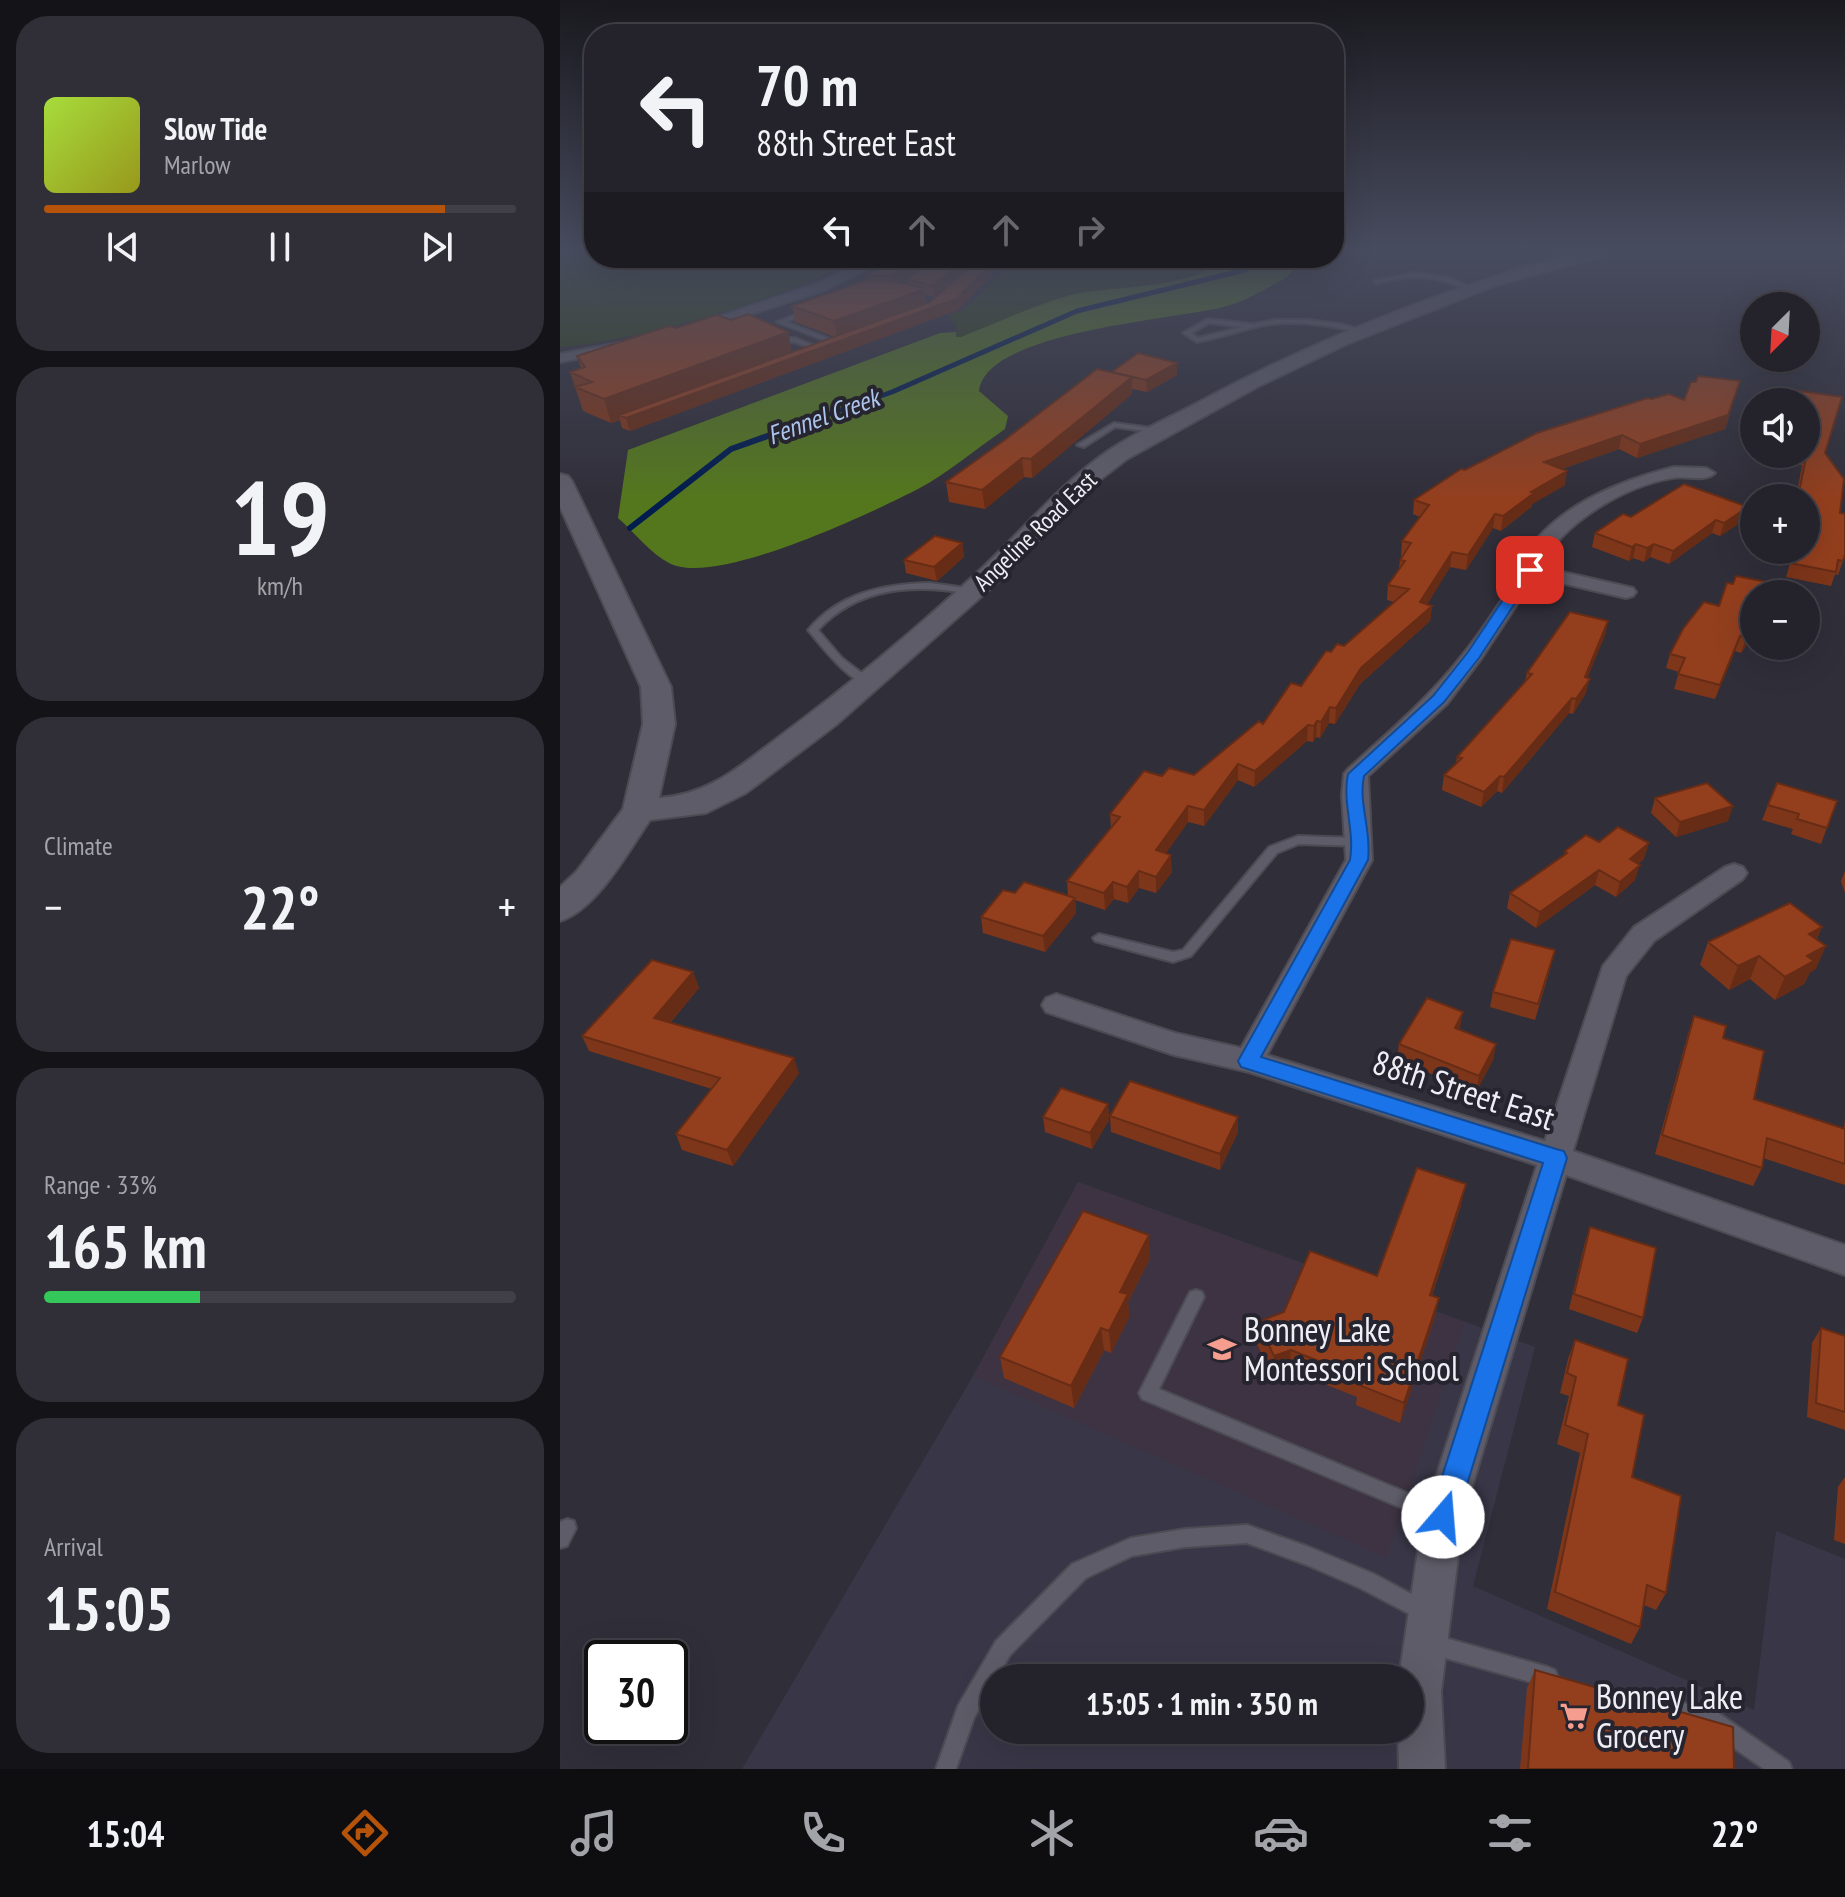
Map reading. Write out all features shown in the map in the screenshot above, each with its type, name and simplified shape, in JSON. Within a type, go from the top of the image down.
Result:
[{"type":"street","name":"Angeline Road East","points":[[640,810],[694,806],[734,786],[868,683],[971,591],[1074,488],[1119,454],[1252,382],[1356,334]]},
{"type":"street","points":[[560,358],[640,342]]},
{"type":"street","points":[[1249,1061],[1359,860],[1362,842],[1353,788],[1356,774],[1439,699],[1474,655],[1548,538],[1592,505],[1659,474],[1706,473]]},
{"type":"street","points":[[560,481],[656,687],[659,724],[640,810],[590,879],[560,908]]},
{"type":"street","points":[[1530,570],[1626,592]]},
{"type":"street","points":[[1422,1769],[1419,1692],[1443,1517],[1613,973],[1644,934],[1734,873]]},
{"type":"street","name":"88th Street East","points":[[1056,1005],[1174,1044],[1249,1061],[1556,1158],[1845,1260]]},
{"type":"lane","points":[[811,334],[836,343]]},
{"type":"lane","points":[[1187,334],[1197,340],[1232,334]]},
{"type":"lane","points":[[764,335],[801,353],[851,338]]},
{"type":"lane","points":[[778,340],[795,340],[820,349]]},
{"type":"lane","points":[[1081,445],[1114,425],[1160,431]]},
{"type":"lane","points":[[868,683],[823,643],[813,630],[819,621],[874,590],[943,585],[971,591]]},
{"type":"lane","points":[[1099,938],[1173,957],[1187,953],[1273,850],[1298,840],[1362,842]]},
{"type":"lane","points":[[1196,1297],[1148,1393],[1443,1517]]},
{"type":"lane","points":[[946,1769],[965,1713],[1003,1648],[1079,1571],[1131,1547],[1185,1538],[1247,1534],[1309,1556],[1367,1581],[1426,1628],[1570,1683]]},
{"type":"lane","points":[[1632,1699],[1710,1719],[1782,1769]]},
{"type":"shaded area","points":[[1078,1182],[1535,1347],[1473,1586],[1754,1710],[1776,1531],[1845,1559],[1845,1769],[742,1769],[1004,1323]]},
{"type":"shaded area","name":"Bonney Lake Montessori School","points":[[1078,1182],[1465,1322],[1387,1558],[973,1376]]},
{"type":"green space","points":[[560,334],[643,334],[594,343],[560,347]]},
{"type":"green space","points":[[939,334],[956,334],[956,337],[969,334],[1075,334],[1013,354],[989,371],[979,391],[1008,416],[1005,429],[929,483],[794,544],[721,565],[691,568],[669,563],[618,518],[628,450]]},
{"type":"building","points":[[646,334],[784,334],[604,399],[575,387],[592,382],[570,372],[585,367],[577,356]]},
{"type":"building","points":[[843,334],[860,334],[626,418],[619,415]]},
{"type":"building","points":[[1138,353],[1177,363],[1146,380],[1112,372]]},
{"type":"building","points":[[1097,369],[1132,377],[1031,459],[1022,458],[982,490],[946,482],[1006,439]]},
{"type":"building","points":[[1698,376],[1740,381],[1728,415],[1640,444],[1622,435],[1544,462],[1567,471],[1531,492],[1534,493],[1503,516],[1495,514],[1468,555],[1452,552],[1420,602],[1432,606],[1361,668],[1336,708],[1330,707],[1321,722],[1308,725],[1255,771],[1238,764],[1204,810],[1188,806],[1156,850],[1171,855],[1156,877],[1139,871],[1127,887],[1113,882],[1104,893],[1067,881],[1120,817],[1110,814],[1144,771],[1162,776],[1169,768],[1194,775],[1259,721],[1263,724],[1291,683],[1301,686],[1326,651],[1331,652],[1337,644],[1344,646],[1409,589],[1388,585],[1405,561],[1400,560],[1411,543],[1402,541],[1429,505],[1414,500],[1461,469],[1465,470],[1537,433],[1648,398],[1669,394],[1684,400],[1691,382],[1696,382]]},
{"type":"building","points":[[1820,394],[1842,397],[1825,453],[1844,479],[1840,513],[1845,514],[1845,554],[1843,561],[1838,560],[1836,572],[1795,564],[1820,564],[1820,484],[1801,484],[1804,468],[1820,468]]},
{"type":"building","points":[[1684,484],[1740,504],[1740,512],[1724,523],[1716,520],[1673,551],[1654,544],[1647,548],[1636,544],[1632,547],[1595,533],[1623,514],[1631,517]]},
{"type":"building","points":[[935,536],[962,543],[934,567],[904,560]]},
{"type":"building","points":[[1736,576],[1757,580],[1740,580],[1740,636],[1720,685],[1678,674],[1685,658],[1670,654],[1683,629],[1704,602],[1719,606],[1727,583],[1733,584]]},
{"type":"building","points":[[1570,612],[1608,621],[1585,677],[1590,679],[1576,699],[1572,698],[1504,777],[1500,776],[1484,792],[1444,775],[1462,758],[1457,757],[1532,674],[1527,673]]},
{"type":"building","points":[[1707,783],[1733,806],[1680,822],[1655,798]]},
{"type":"building","points":[[1777,783],[1837,801],[1827,828],[1797,819],[1799,814],[1768,805]]},
{"type":"building","points":[[1618,827],[1649,843],[1630,859],[1640,865],[1620,882],[1599,870],[1540,912],[1510,893],[1567,853],[1565,851],[1586,835],[1599,842]]},
{"type":"building","points":[[1024,882],[1075,898],[1043,936],[981,917],[1003,890],[1015,893]]},
{"type":"building","points":[[1790,903],[1822,927],[1809,934],[1826,946],[1807,956],[1814,961],[1785,977],[1759,956],[1738,966],[1708,942]]},
{"type":"building","points":[[1511,939],[1555,950],[1538,1004],[1493,992]]},
{"type":"building","points":[[652,960],[693,972],[654,1018],[794,1058],[727,1150],[676,1134],[720,1078],[582,1036]]},
{"type":"building","points":[[1427,998],[1463,1012],[1455,1028],[1496,1044],[1479,1076],[1399,1044]]},
{"type":"building","points":[[1694,1016],[1726,1026],[1723,1038],[1764,1051],[1754,1099],[1845,1129],[1845,1164],[1767,1138],[1762,1168],[1662,1135]]},
{"type":"building","points":[[1130,1081],[1238,1117],[1220,1154],[1110,1116]]},
{"type":"building","points":[[1061,1088],[1108,1104],[1090,1133],[1043,1117]]},
{"type":"building","points":[[1417,1168],[1466,1184],[1430,1295],[1439,1298],[1404,1403],[1359,1385],[1362,1378],[1291,1350],[1274,1356],[1258,1322],[1284,1312],[1310,1251],[1377,1276]]},
{"type":"building","points":[[1083,1211],[1149,1235],[1120,1292],[1128,1294],[1109,1331],[1101,1328],[1071,1386],[1000,1357]]},
{"type":"building","points":[[1590,1227],[1656,1248],[1643,1318],[1574,1294]]},
{"type":"building","points":[[1821,1328],[1845,1336],[1845,1412],[1816,1403]]},
{"type":"building","points":[[1575,1340],[1628,1359],[1618,1405],[1644,1415],[1632,1477],[1681,1496],[1666,1593],[1647,1585],[1640,1627],[1555,1592],[1588,1434],[1565,1425],[1576,1377],[1567,1373]]},
{"type":"building","name":"Bonney Lake Grocery","points":[[1535,1670],[1733,1727],[1734,1769],[1528,1769]]},
{"type":"waterway","name":"Fennel Creek","points":[[812,420],[892,392],[1025,334]]},
{"type":"waterway","name":"Fennel Creek","points":[[630,528],[731,449],[818,418]]},
{"type":"place","name":"Bonney Lake Montessori School","points":[[1222,1349]]},
{"type":"place","name":"Bonney Lake Grocery","points":[[1574,1716]]},
{"type":"route","points":[[1443,1517],[1556,1158],[1249,1061],[1359,860],[1362,842],[1353,788],[1356,774],[1439,699],[1474,655],[1530,570]]}]
